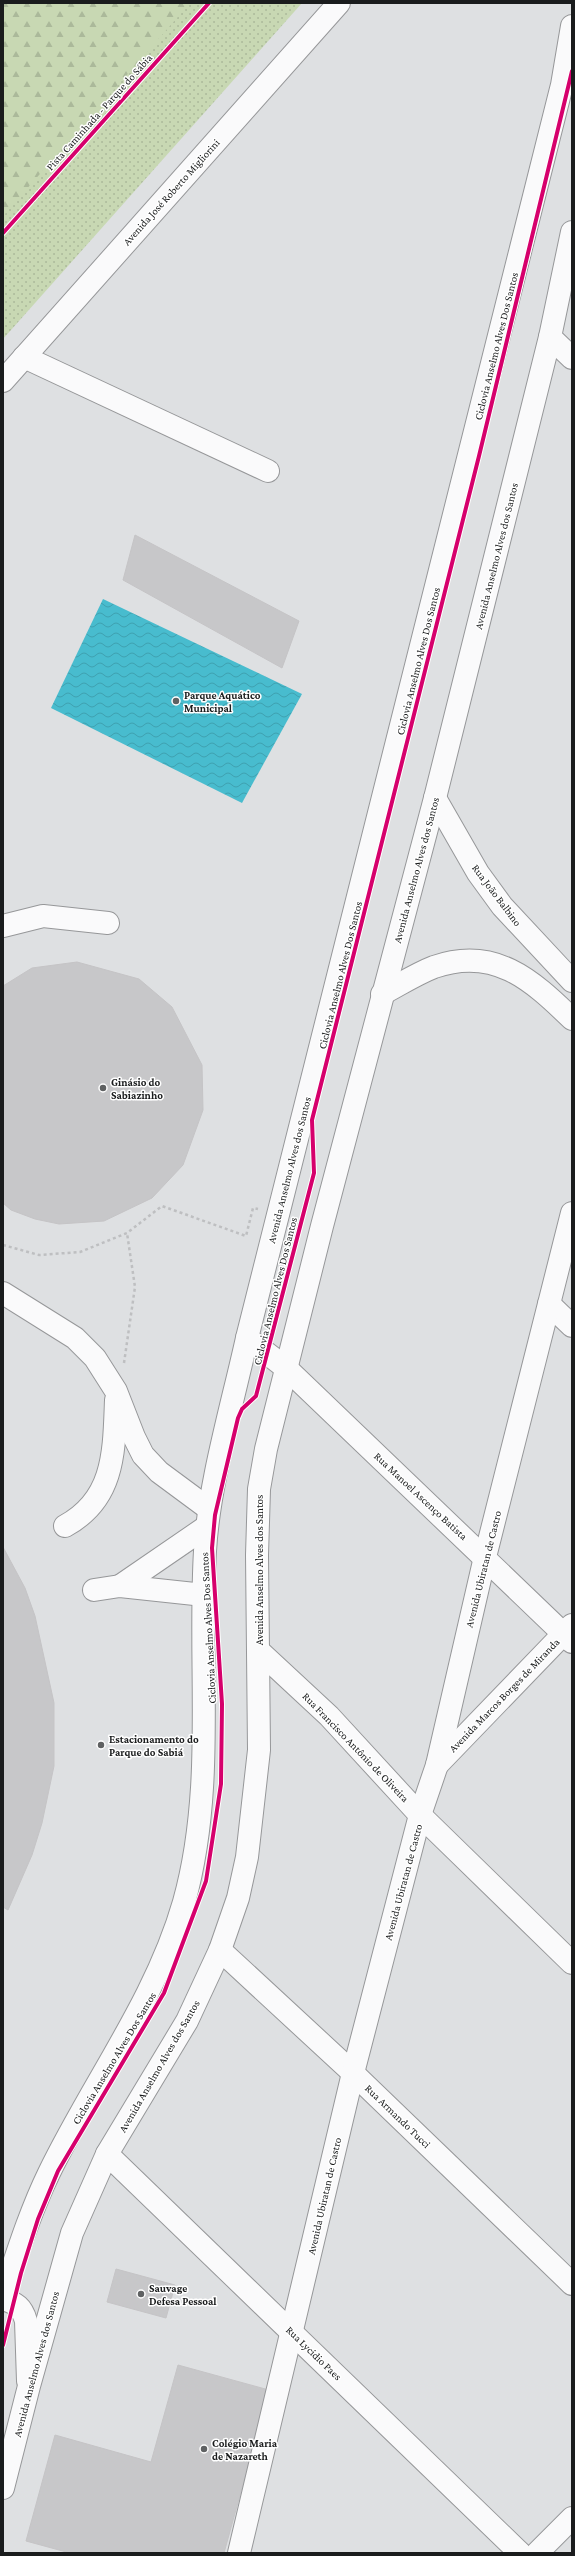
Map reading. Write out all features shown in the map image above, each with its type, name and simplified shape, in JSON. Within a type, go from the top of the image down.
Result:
[{"type":"main road","name":"Avenida José Roberto Migliorini","points":[[3,381],[339,3]]},
{"type":"main road","name":"Avenida Anselmo Alves dos Santos","points":[[3,2296],[28,2222],[48,2174],[145,1999],[170,1946],[184,1901],[195,1855],[201,1805],[206,1727],[203,1636],[208,1518],[247,1338],[278,1214],[567,89],[572,26]]},
{"type":"main road","name":"Avenida Anselmo Alves dos Santos","points":[[3,2488],[29,2386],[72,2233],[107,2154],[187,2021],[220,1950],[238,1898],[254,1803],[259,1750],[257,1555],[259,1489],[266,1449],[382,994],[436,798],[550,337],[572,232]]},
{"type":"main road","points":[[550,337],[572,358]]},
{"type":"main road","points":[[24,357],[268,471]]},
{"type":"main road","name":"Rua João Balbino","points":[[436,798],[478,873],[502,906],[572,981]]},
{"type":"main road","points":[[3,926],[43,916],[108,923]]},
{"type":"main road","points":[[382,994],[432,968],[451,962],[487,961],[515,972],[532,982],[572,1019]]},
{"type":"main road","name":"Avenida Ubiratan de Castro","points":[[239,2553],[353,2073],[420,1815],[437,1765],[485,1557],[572,1213]]},
{"type":"main road","points":[[3,1292],[75,1338],[95,1358],[116,1391],[134,1437],[143,1455],[208,1518],[120,1586]]},
{"type":"main road","points":[[549,1304],[572,1326]]},
{"type":"main road","name":"Rua Manoel Ascenço Batista","points":[[247,1338],[286,1368],[485,1557],[569,1634]]},
{"type":"main road","points":[[65,1526],[83,1516],[99,1496],[109,1474],[114,1450],[116,1391]]},
{"type":"main road","points":[[94,1590],[120,1586],[204,1595]]},
{"type":"main road","name":"Avenida Marcos Borges de Miranda","points":[[437,1765],[569,1634]]},
{"type":"main road","name":"Rua Francisco Antônio de Oliveira","points":[[259,1651],[329,1716],[420,1815],[572,1963]]},
{"type":"main road","name":"Rua Armando Tucci","points":[[220,1950],[353,2073],[572,2284]]},
{"type":"main road","name":"Rua Lycidio Paes","points":[[107,2154],[292,2331],[520,2553]]},
{"type":"main road","points":[[3,2299],[14,2302],[24,2312],[26,2321],[29,2386]]},
{"type":"main road","points":[[537,2553],[572,2518]]},
{"type":"path","points":[[3,1245],[39,1255],[80,1252],[127,1232],[162,1206],[246,1236],[253,1208],[278,1214]]},
{"type":"path","points":[[124,1367],[135,1287],[127,1232]]},
{"type":"green space","points":[[3,3],[302,3],[3,339]]},
{"type":"green space","points":[[3,3],[190,3],[3,216]]},
{"type":"water","name":"Parque Aquático Municipal","points":[[103,599],[302,694],[242,803],[51,708]]},
{"type":"building","points":[[135,535],[299,621],[282,668],[123,580]]},
{"type":"building","name":"Ginásio do Sabiazinho","points":[[77,962],[139,979],[172,1007],[202,1065],[203,1110],[183,1165],[152,1198],[104,1221],[59,1224],[35,1219],[11,1210],[3,1203],[3,986],[32,968]]},
{"type":"building","points":[[3,1547],[25,1588],[35,1616],[54,1703],[54,1766],[42,1823],[32,1855],[8,1910],[3,1907]]},
{"type":"building","name":"Sauvage Defesa Pessoal","points":[[116,2269],[175,2285],[166,2318],[107,2302]]},
{"type":"building","name":"Colégio Maria de Nazareth","points":[[178,2365],[269,2390],[224,2553],[70,2553],[26,2541],[55,2435],[151,2462]]},
{"type":"cycle path","name":"Pista Caminhada - Parque do Sábia","points":[[3,233],[209,3]]},
{"type":"cycle path","name":"Ciclovia Anselmo Alves Dos Santos","points":[[3,2345],[21,2273],[38,2219],[58,2171],[164,1993],[206,1881],[221,1784],[222,1704],[212,1548],[215,1515],[238,1418],[242,1409],[256,1396],[314,1173],[312,1120],[479,456],[572,71]]},
{"type":"place","name":"Parque Aquático Municipal","points":[[176,701]]},
{"type":"place","name":"Ginásio do Sabiazinho","points":[[103,1088]]},
{"type":"place","name":"Estacionamento do Parque do Sabiá","points":[[101,1745]]},
{"type":"place","name":"Sauvage Defesa Pessoal","points":[[141,2294]]},
{"type":"place","name":"Colégio Maria de Nazareth","points":[[204,2449]]}]
